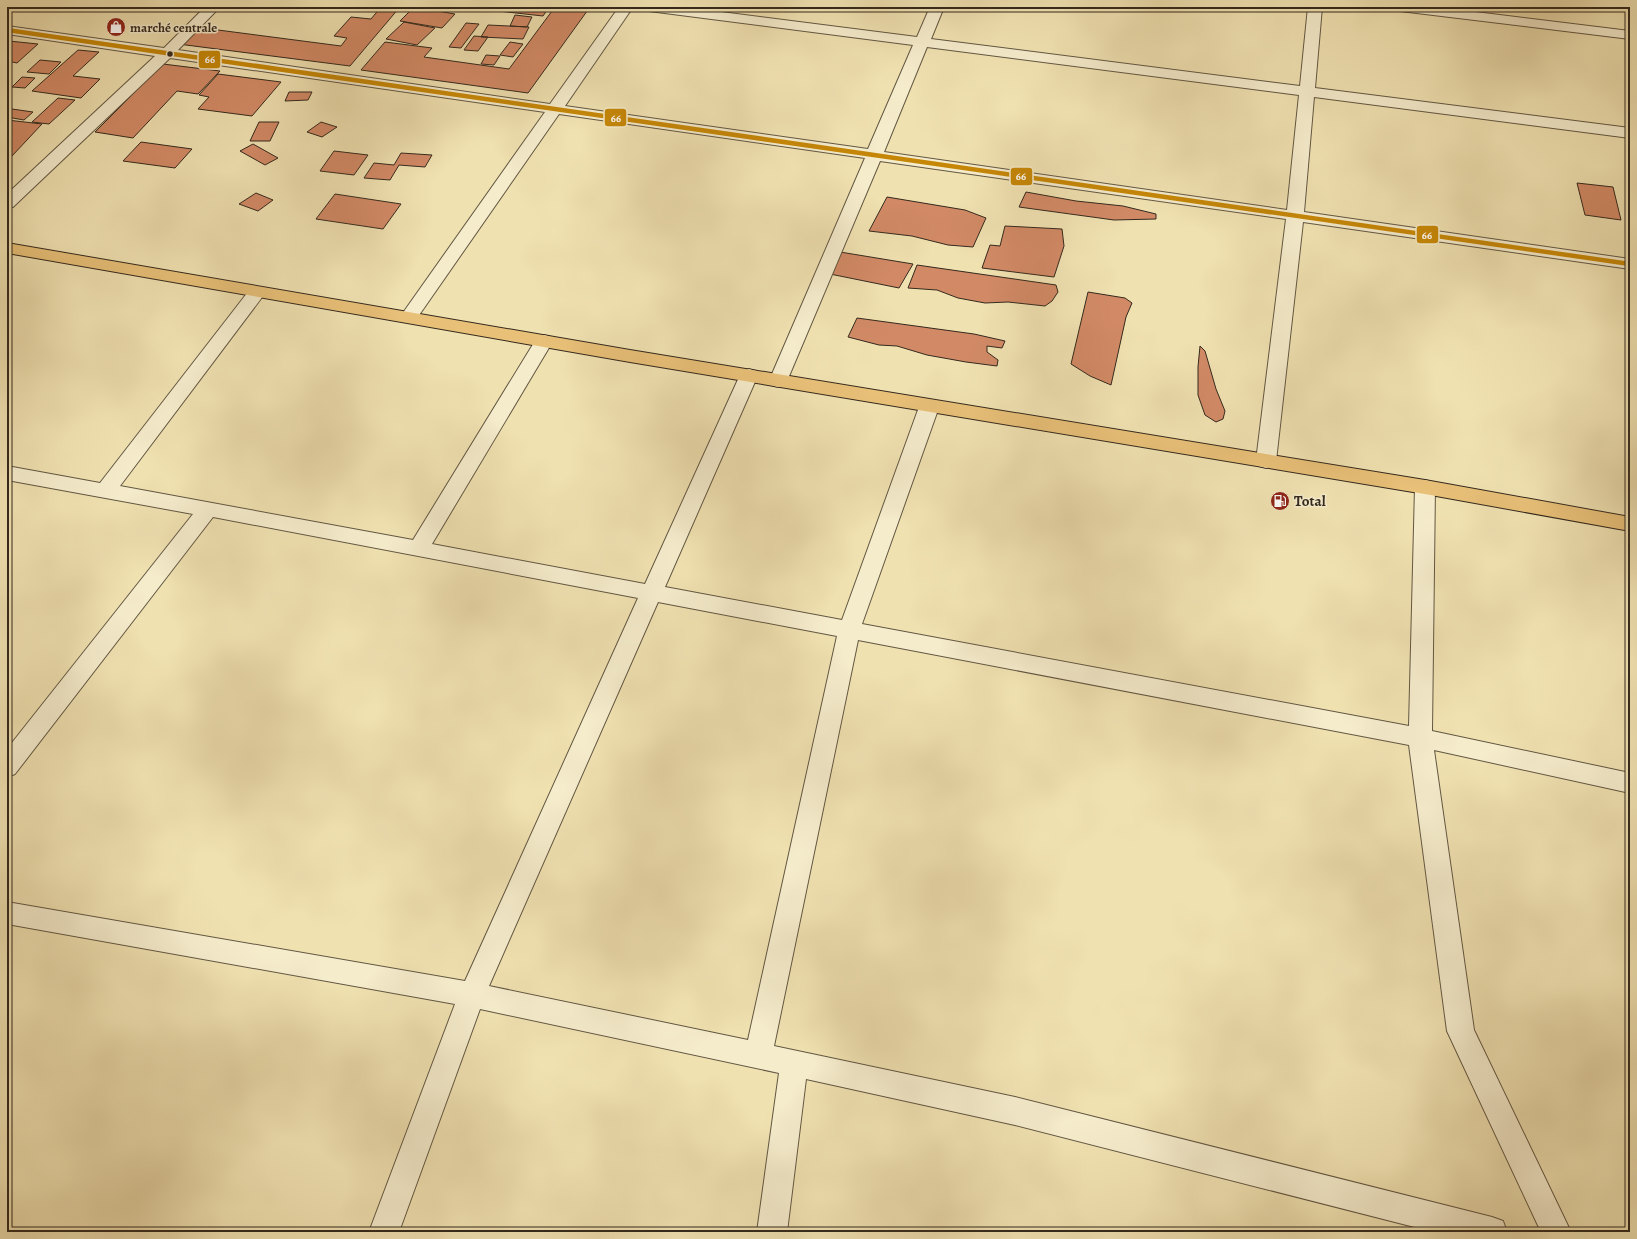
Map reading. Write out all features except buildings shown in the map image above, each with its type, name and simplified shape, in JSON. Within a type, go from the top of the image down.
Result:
[{"type":"main road","points":[[7,248],[929,407],[1425,487],[1630,524]]},
{"type":"street","points":[[7,203],[166,54],[213,7]]},
{"type":"street","points":[[409,317],[626,7]]},
{"type":"street","points":[[649,7],[1630,133]]},
{"type":"street","points":[[778,381],[937,7]]},
{"type":"street","points":[[1266,461],[1295,216],[1315,7]]},
{"type":"street","points":[[1400,7],[1630,35]]},
{"type":"street","points":[[7,30],[1630,264]]},
{"type":"street","points":[[105,492],[257,292]]},
{"type":"street","points":[[418,549],[544,341]]},
{"type":"street","points":[[384,1232],[472,995],[749,375]]},
{"type":"street","points":[[758,1056],[849,631],[929,407]]},
{"type":"street","points":[[7,473],[653,592],[849,631],[1420,738],[1630,784]]},
{"type":"street","points":[[1425,487],[1420,738],[1461,1031],[1556,1232]]},
{"type":"street","points":[[7,767],[208,509]]},
{"type":"street","points":[[7,913],[472,995],[794,1063],[1015,1111],[1492,1232]]},
{"type":"street","points":[[772,1232],[794,1063]]},
{"type":"transit line","name":"66","points":[[7,30],[1630,264]]},
{"type":"place","name":"marché centrale","points":[[116,27]]},
{"type":"place","name":"Total","points":[[1280,501]]}]
